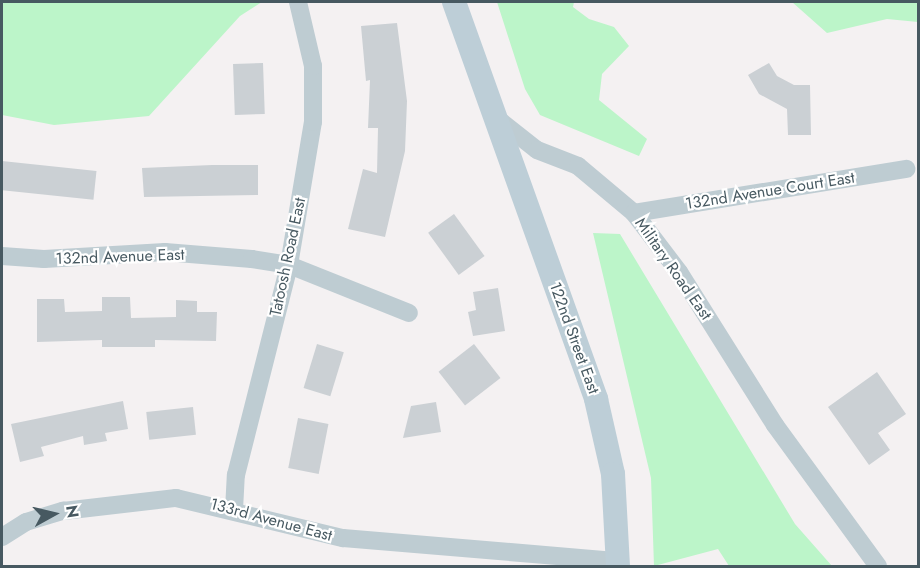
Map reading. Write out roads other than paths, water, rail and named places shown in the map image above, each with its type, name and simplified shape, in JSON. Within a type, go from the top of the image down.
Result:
[{"type":"main road","points":[[454,2],[496,117]]},
{"type":"main road","name":"122nd Street East","points":[[496,117],[596,399],[613,474],[618,564]]},
{"type":"street","name":"Tatoosh Road East","points":[[234,510],[236,475],[289,265],[314,100],[314,66],[298,2]]},
{"type":"street","name":"Military Road East","points":[[496,117],[537,150],[578,166],[634,213],[680,272],[775,425],[878,567]]},
{"type":"street","name":"132nd Avenue Court East","points":[[634,213],[906,169]]},
{"type":"street","name":"132nd Avenue East","points":[[2,256],[44,259],[165,252],[289,265],[409,313]]},
{"type":"street","name":"133rd Avenue East","points":[[2,537],[39,517],[137,499],[176,498],[234,510],[343,538],[618,564]]}]
